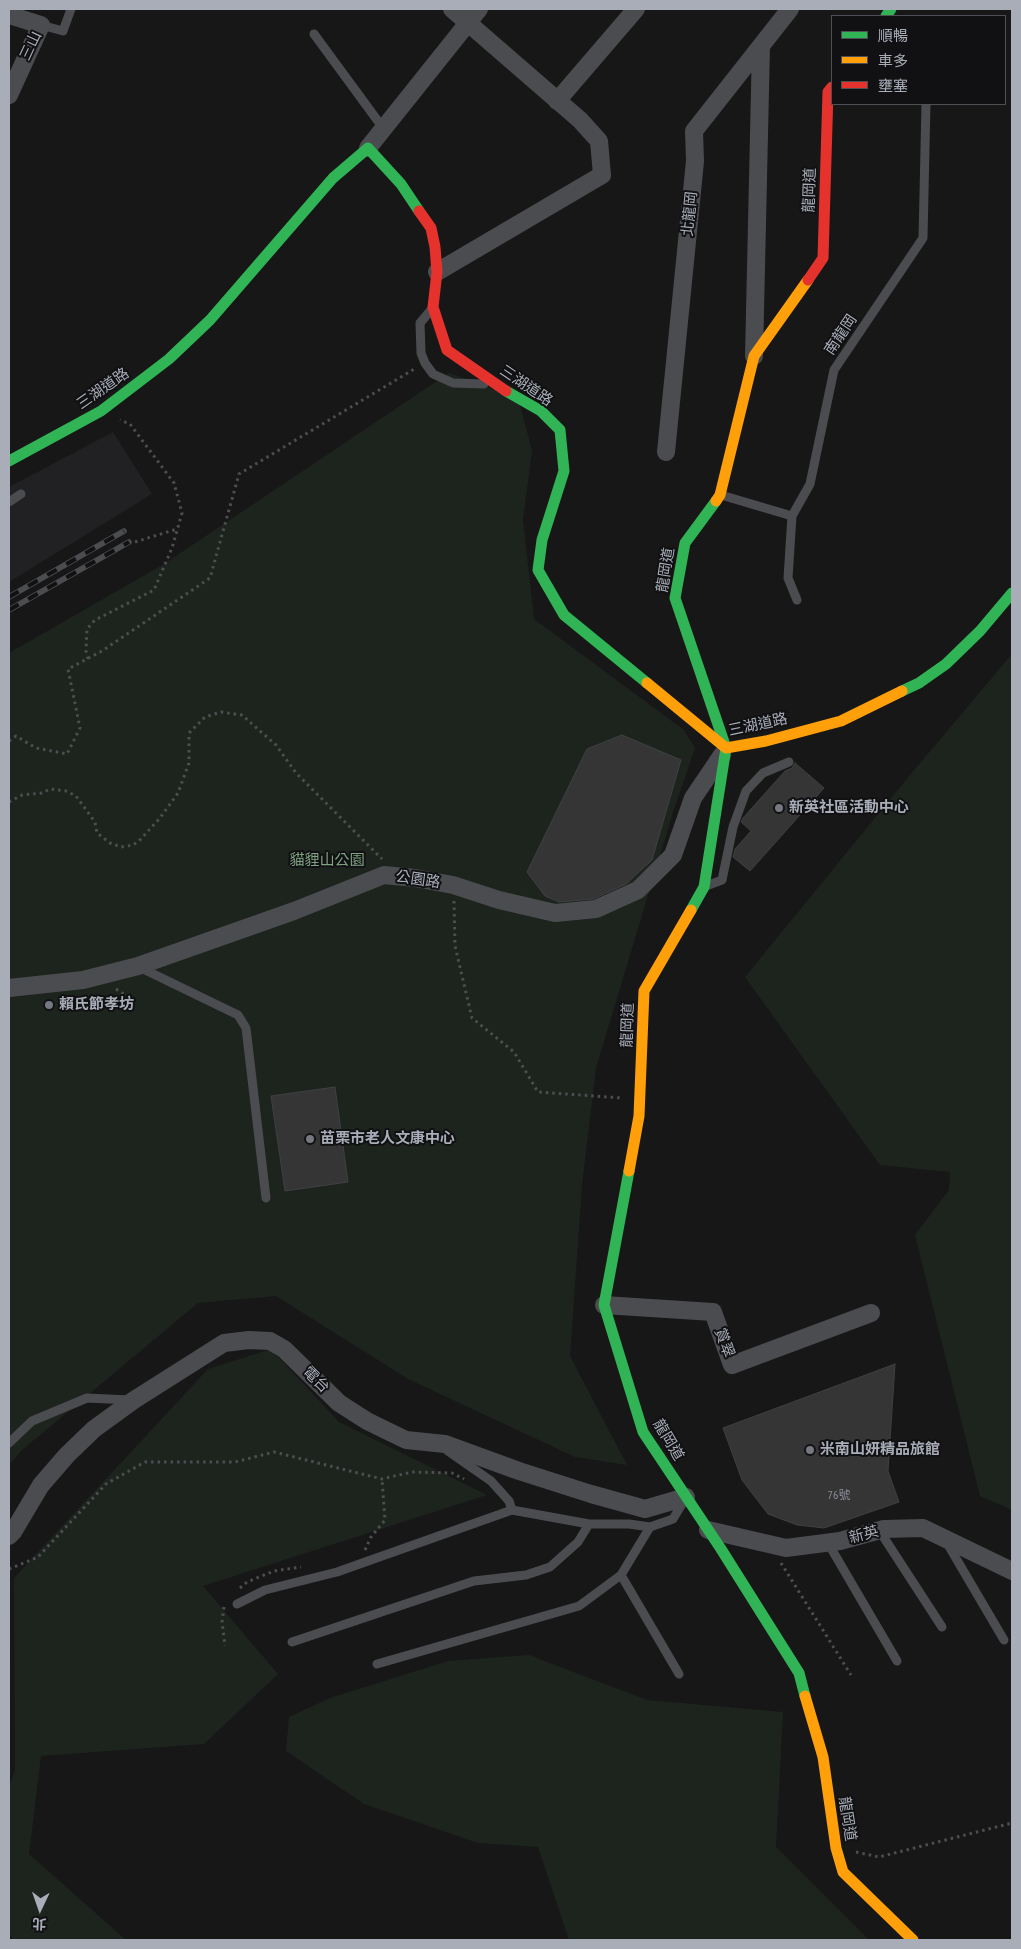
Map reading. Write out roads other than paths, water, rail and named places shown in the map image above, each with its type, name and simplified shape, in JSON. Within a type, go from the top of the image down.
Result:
[{"type":"street","points":[[436,272],[602,175],[599,140],[580,120],[452,9]]},
{"type":"street","points":[[368,148],[479,9]]},
{"type":"street","points":[[557,101],[636,9]]},
{"type":"street","name":"北龍岡","points":[[666,452],[695,161],[694,131],[790,9]]},
{"type":"street","name":"三山","points":[[9,15],[41,25],[9,95]]},
{"type":"street","points":[[754,356],[761,46]]},
{"type":"street","name":"龍岡道","points":[[831,88],[828,92],[823,258],[754,356],[720,495],[685,543],[675,598],[726,748],[704,887],[644,991],[639,1116],[604,1305],[642,1432],[708,1530],[799,1673],[823,1757],[836,1848],[843,1872],[913,1940]]},
{"type":"street","name":"三湖道路","points":[[9,460],[101,412],[169,358],[210,320],[333,178],[368,148],[401,184],[431,228],[435,247],[436,272],[433,307],[447,350],[495,384],[541,411],[560,430],[564,471],[542,540],[538,570],[564,615],[726,748],[766,741],[841,721],[919,683],[946,664],[980,631],[1012,593]]},
{"type":"street","name":"公園路","points":[[9,988],[83,980],[138,966],[294,911],[384,875],[453,885],[499,900],[555,913],[596,909],[638,890],[674,855],[693,798],[726,748]]},
{"type":"street","name":"賞翠","points":[[604,1305],[713,1312],[732,1365],[871,1313]]},
{"type":"street","name":"電台","points":[[9,1536],[41,1485],[67,1455],[94,1429],[134,1400],[224,1343],[249,1340],[270,1342],[284,1348],[339,1403],[366,1421],[406,1440],[445,1444],[528,1474],[645,1509],[686,1497]]},
{"type":"street","name":"新英","points":[[708,1530],[786,1548],[840,1541],[879,1530],[923,1528],[1012,1571]]},
{"type":"lane","name":"三山","points":[[41,25],[62,31],[71,9]]},
{"type":"lane","points":[[314,34],[383,128]]},
{"type":"lane","name":"南龍岡","points":[[792,516],[810,484],[834,370],[923,238],[926,105]]},
{"type":"lane","points":[[433,307],[420,324],[421,352],[425,363],[433,374],[453,383],[495,384]]},
{"type":"lane","points":[[9,502],[21,494]]},
{"type":"lane","points":[[720,495],[792,516],[788,578],[797,600]]},
{"type":"lane","points":[[704,887],[722,880],[733,827],[746,791],[763,773],[789,762]]},
{"type":"lane","points":[[138,966],[238,1014],[246,1028],[266,1198]]},
{"type":"lane","points":[[9,1443],[32,1421],[87,1398],[134,1400]]},
{"type":"lane","points":[[445,1444],[449,1453],[491,1481],[509,1501],[512,1510]]},
{"type":"lane","points":[[237,1604],[265,1590],[337,1572],[512,1510],[589,1524],[629,1524],[650,1527],[673,1519],[686,1497]]},
{"type":"lane","points":[[292,1642],[474,1581],[526,1575],[550,1566],[578,1542],[589,1524]]},
{"type":"lane","points":[[377,1664],[579,1606],[621,1575],[650,1527]]},
{"type":"lane","points":[[879,1530],[942,1627]]},
{"type":"lane","points":[[945,1538],[1004,1640]]},
{"type":"lane","points":[[828,1542],[897,1661]]},
{"type":"lane","points":[[621,1575],[679,1674]]},
{"type":"railway","points":[[9,597],[124,531]]},
{"type":"railway","points":[[9,610],[129,542]]},
{"type":"place","name":"新英社區活動中心","points":[[779,808]]},
{"type":"place","name":"賴氏節孝坊","points":[[49,1005]]},
{"type":"place","name":"苗栗市老人文康中心","points":[[310,1139]]},
{"type":"place","name":"米南山妍精品旅館","points":[[810,1450]]},
{"type":"park label","name":"貓貍山公園","points":[[327,861]]}]
